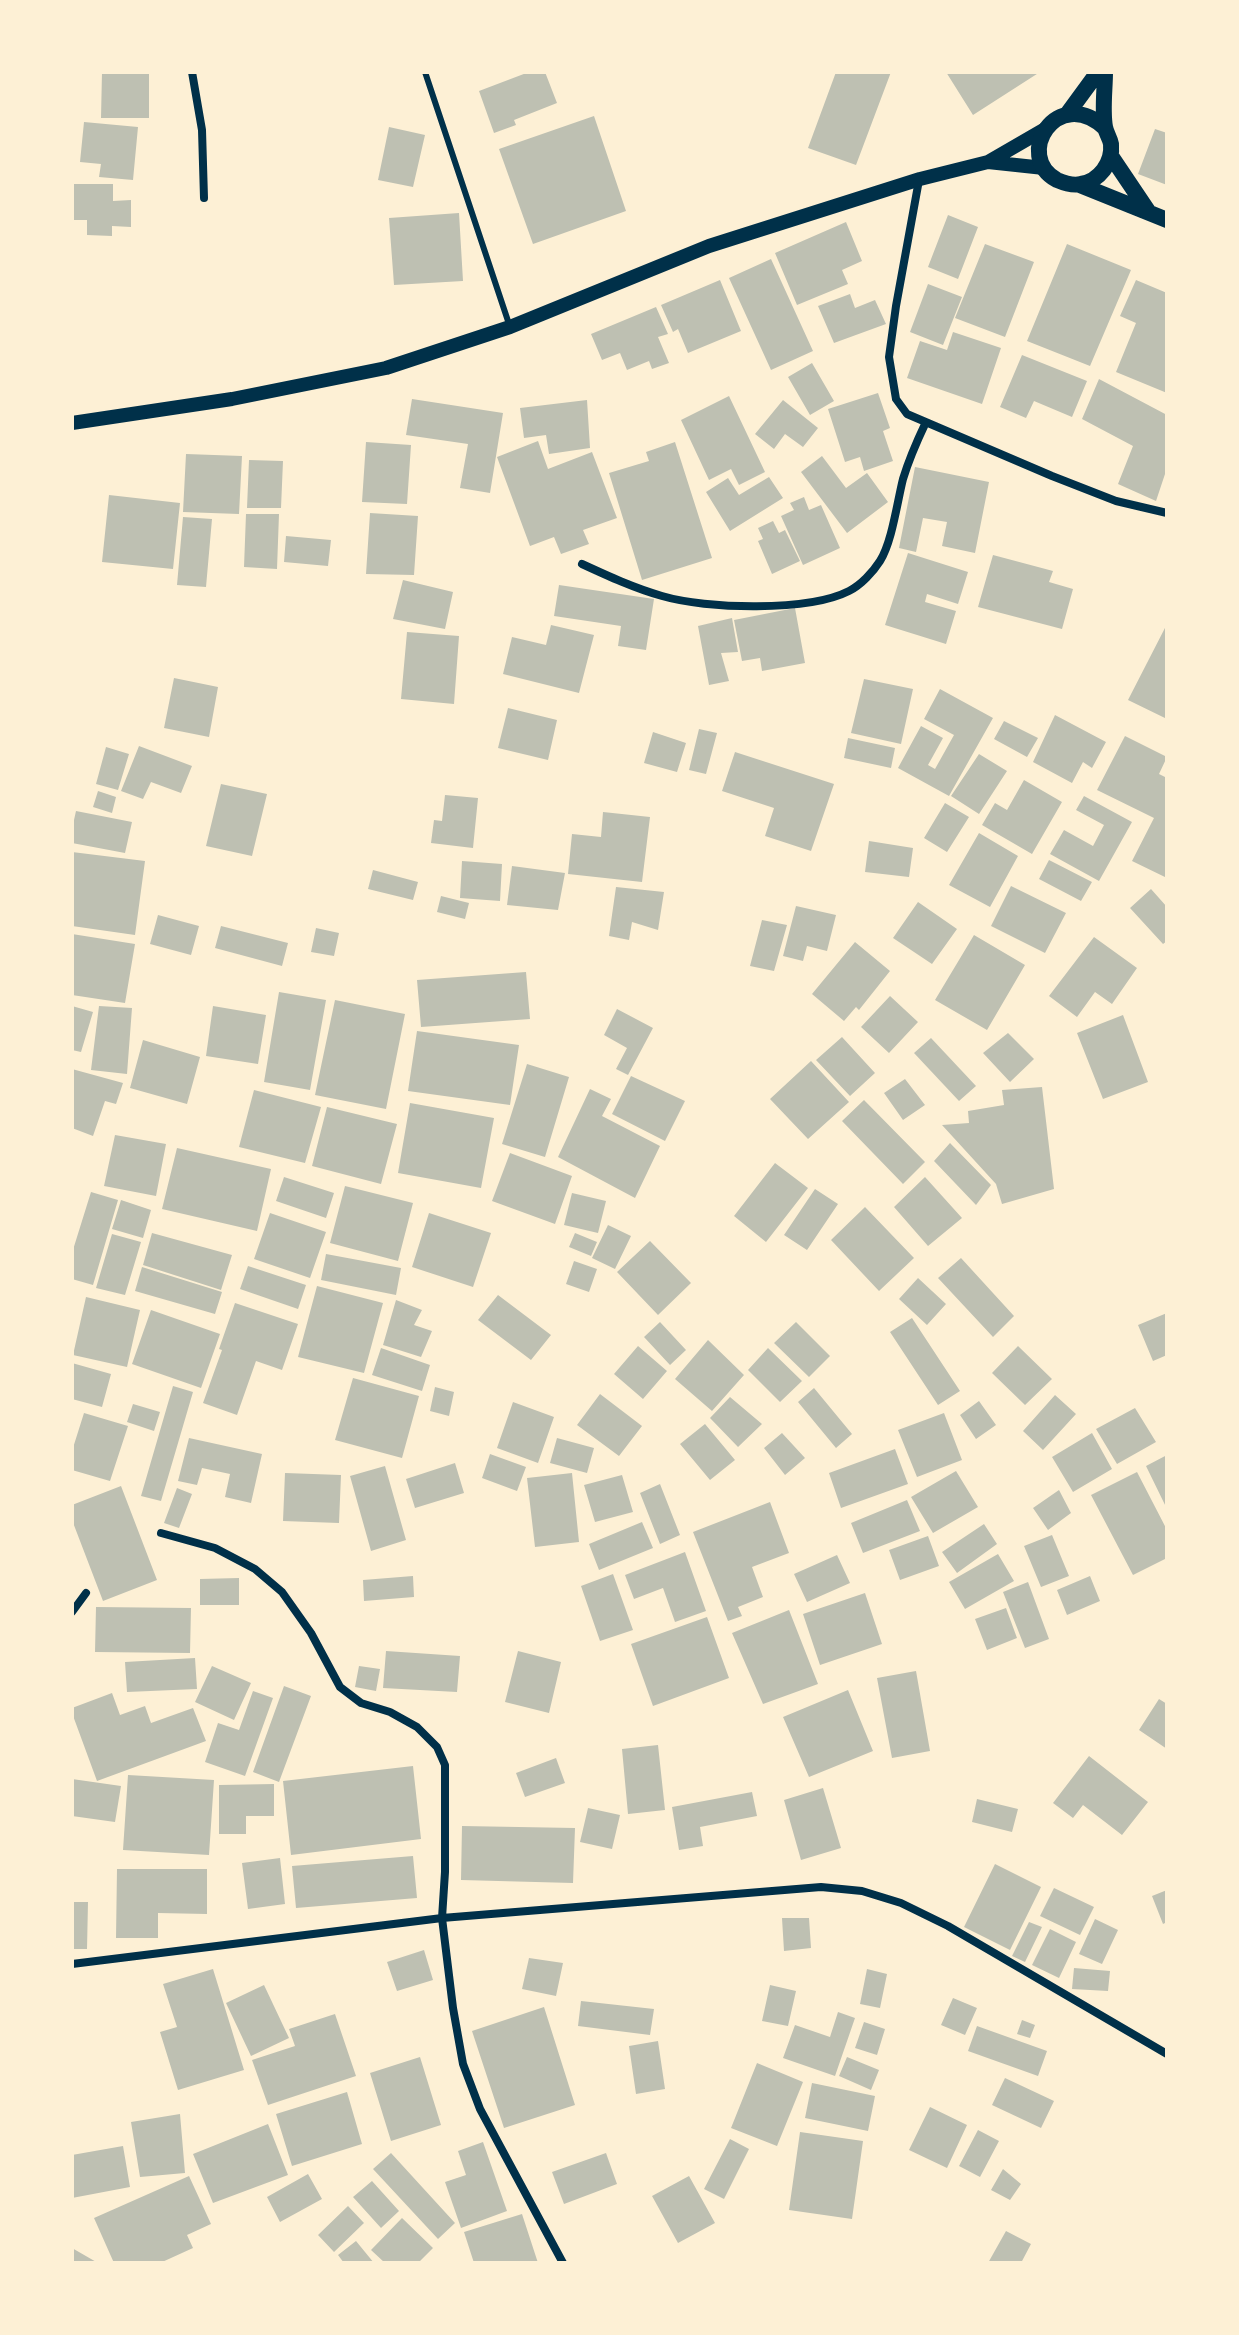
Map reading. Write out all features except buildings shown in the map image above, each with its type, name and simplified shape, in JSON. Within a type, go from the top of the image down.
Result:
[{"type":"main road","points":[[1068,113],[1098,72]]},
{"type":"main road","points":[[1105,72],[1105,128]]},
{"type":"main road","points":[[1080,185],[1095,179],[1105,169],[1111,156],[1111,142],[1105,128],[1095,118],[1082,113],[1068,113],[1055,119],[1045,129],[1040,142],[1044,168],[1054,178],[1067,184],[1080,185],[1167,220]]},
{"type":"main road","points":[[1111,156],[1149,213]]},
{"type":"street","points":[[192,72],[202,130],[204,198]]},
{"type":"street","points":[[72,423],[232,399],[386,368],[510,327],[709,246],[920,179],[988,162],[1045,129]]},
{"type":"street","points":[[988,162],[1044,168]]},
{"type":"street","points":[[920,179],[889,357],[896,399],[907,414],[1116,501],[1167,513]]},
{"type":"street","points":[[582,564],[663,596],[697,603],[741,606],[822,602],[851,590],[869,575],[881,559],[904,476],[926,422]]},
{"type":"street","points":[[161,1533],[215,1548],[255,1569],[282,1592],[311,1633],[340,1687],[361,1703],[390,1712],[417,1727],[437,1747],[445,1765],[442,1918],[463,2064],[480,2109],[563,2263]]},
{"type":"street","points":[[72,1612],[86,1593]]},
{"type":"street","points":[[72,1964],[442,1918],[821,1887],[862,1891],[901,1903],[948,1926],[1167,2054]]},
{"type":"lane","points":[[425,72],[510,327]]}]
